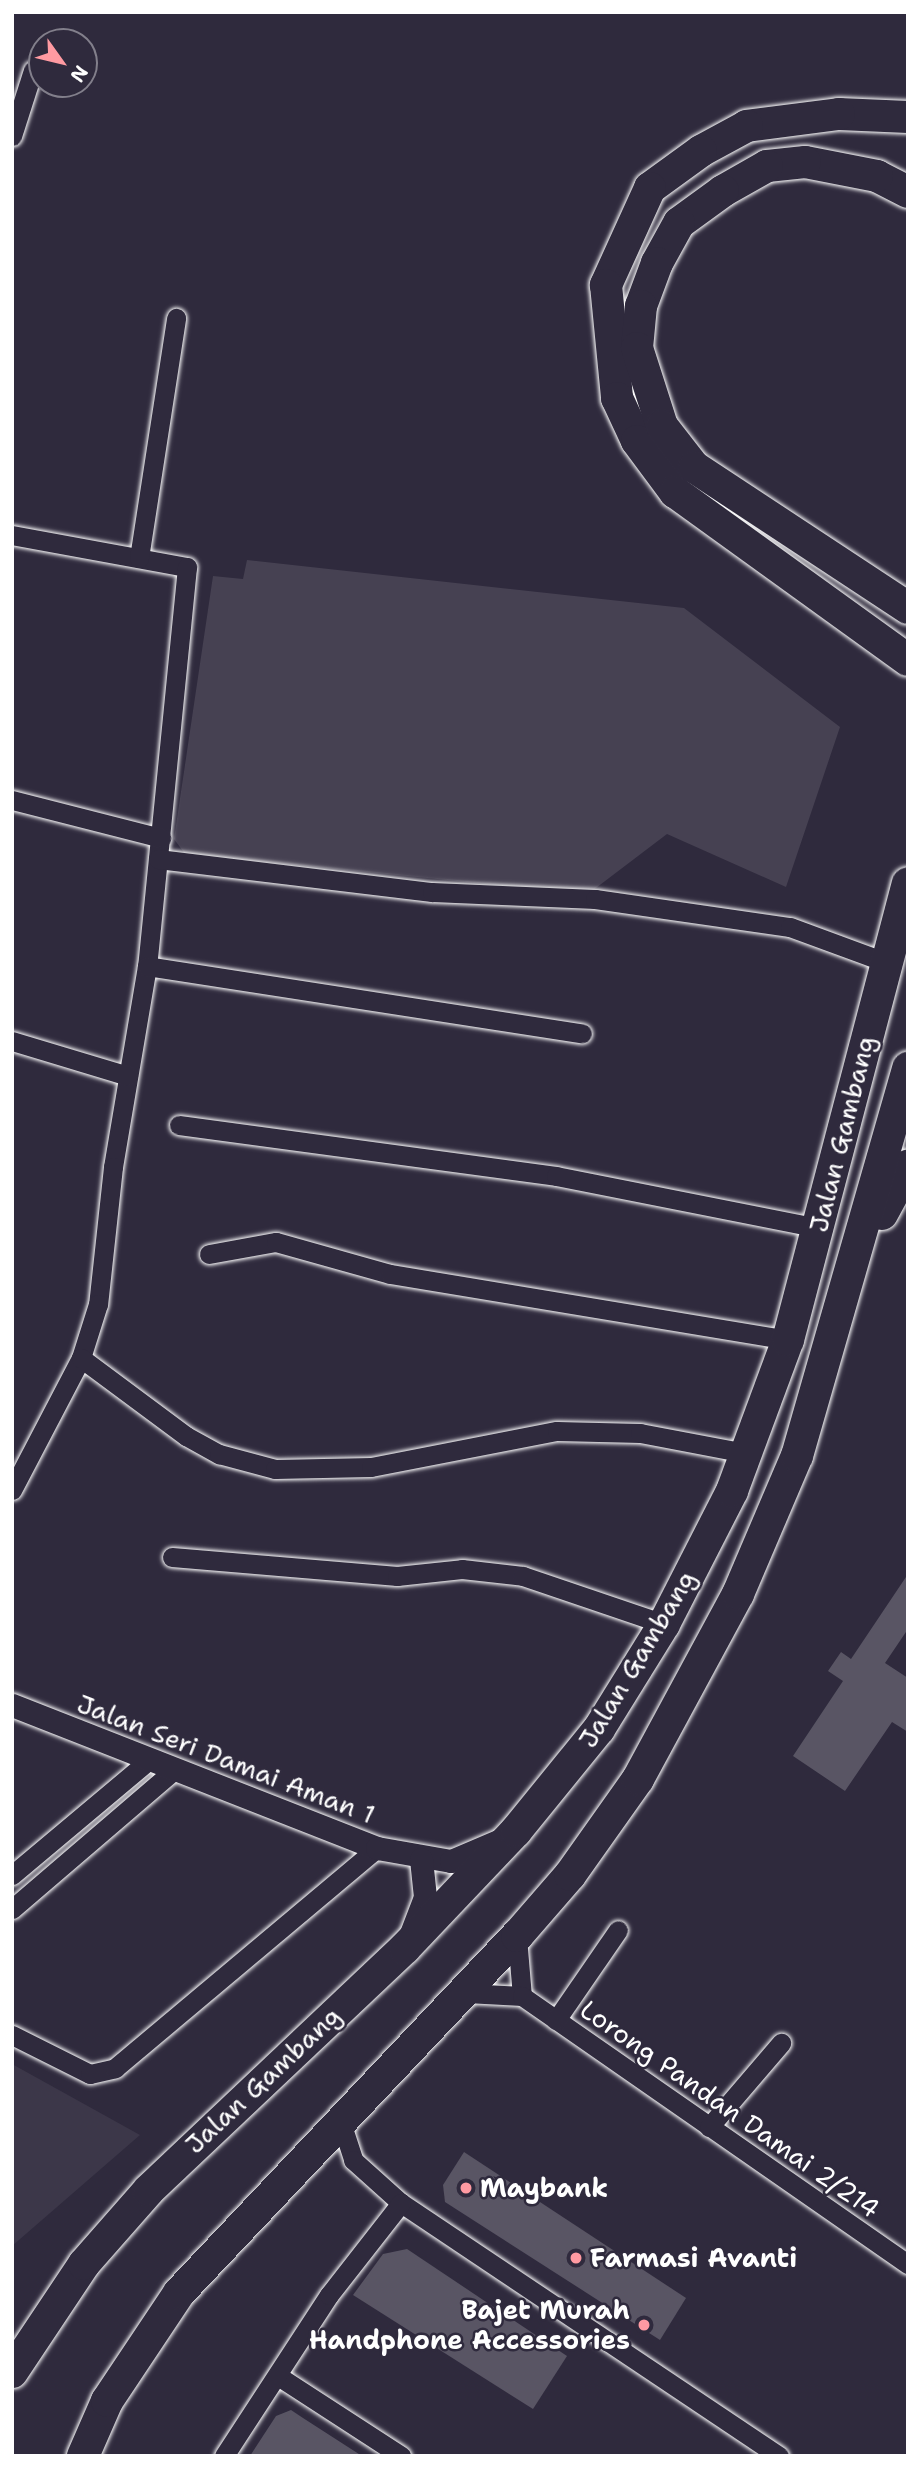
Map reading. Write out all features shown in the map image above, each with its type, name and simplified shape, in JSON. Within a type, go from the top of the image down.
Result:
[{"type":"highway","points":[[904,657],[675,492],[637,441],[617,398],[606,285],[650,188],[701,150],[747,126],[839,114],[908,117]]},
{"type":"highway","points":[[908,192],[877,176],[805,163],[767,166],[723,191],[679,223],[662,253],[641,306],[637,348],[662,426],[694,467],[908,608]]},
{"type":"highway","name":"Jalan Gambang","points":[[12,2372],[84,2264],[149,2190],[405,1948],[516,1831],[599,1729],[664,1624],[746,1453],[788,1340],[819,1228],[885,962],[908,883]]},
{"type":"highway","name":"Jalan Gambang","points":[[83,2456],[107,2401],[179,2293],[466,1993],[570,1875],[686,1698],[797,1456],[852,1275],[908,1068]]},
{"type":"highway","points":[[852,1275],[908,1166]]},
{"type":"street","points":[[12,136],[28,86]]},
{"type":"street","points":[[139,558],[176,318]]},
{"type":"street","points":[[12,535],[187,567],[147,966],[128,1076],[98,1304],[81,1358],[12,1490]]},
{"type":"street","points":[[12,800],[161,838]]},
{"type":"street","points":[[158,859],[432,892],[595,899],[790,927],[885,962]]},
{"type":"street","points":[[147,966],[582,1033]]},
{"type":"street","points":[[12,1041],[128,1076]]},
{"type":"street","points":[[179,1125],[556,1177],[819,1228]]},
{"type":"street","points":[[209,1254],[276,1242],[390,1274],[788,1340]]},
{"type":"street","points":[[81,1358],[186,1436],[219,1454],[275,1469],[371,1467],[557,1431],[640,1433],[746,1453]]},
{"type":"street","points":[[172,1557],[397,1576],[462,1569],[523,1576],[664,1624]]},
{"type":"street","name":"Jalan Seri Damai Aman 1","points":[[12,1705],[173,1771],[377,1848],[421,1860],[471,1855],[516,1831]]},
{"type":"street","points":[[12,1875],[148,1761]]},
{"type":"street","points":[[12,1909],[173,1771]]},
{"type":"street","points":[[12,2035],[90,2074],[115,2068],[377,1848]]},
{"type":"street","points":[[405,1948],[425,1897],[421,1860]]},
{"type":"street","points":[[556,2020],[618,1930]]},
{"type":"street","points":[[466,1993],[522,1996],[517,1936]]},
{"type":"street","name":"Lorong Pandan Damai 2/214","points":[[522,1996],[908,2264]]},
{"type":"street","points":[[709,2127],[781,2043]]},
{"type":"street","points":[[341,2122],[353,2160],[401,2203],[779,2456]]},
{"type":"street","points":[[224,2456],[329,2295],[401,2203]]},
{"type":"street","points":[[278,2376],[401,2456]]},
{"type":"shaded area","points":[[247,560],[684,608],[840,727],[786,887],[667,834],[588,894],[185,854],[174,839],[213,576],[243,579]]},
{"type":"shaded area","points":[[12,2064],[140,2135],[12,2246]]},
{"type":"building","points":[[908,1574],[908,1629],[885,1663],[908,1678],[908,1732],[892,1722],[845,1791],[793,1756],[843,1681],[828,1671],[841,1652],[851,1659]]},
{"type":"building","points":[[464,2152],[686,2298],[660,2340],[445,2202],[443,2185]]},
{"type":"building","points":[[407,2249],[567,2356],[533,2409],[353,2295],[383,2254]]},
{"type":"building","points":[[291,2410],[362,2456],[250,2456],[276,2416]]},
{"type":"place","name":"Maybank","points":[[466,2188]]},
{"type":"place","name":"Farmasi Avanti","points":[[576,2258]]},
{"type":"place","name":"Bajet Murah Handphone Accessories","points":[[644,2325]]}]
